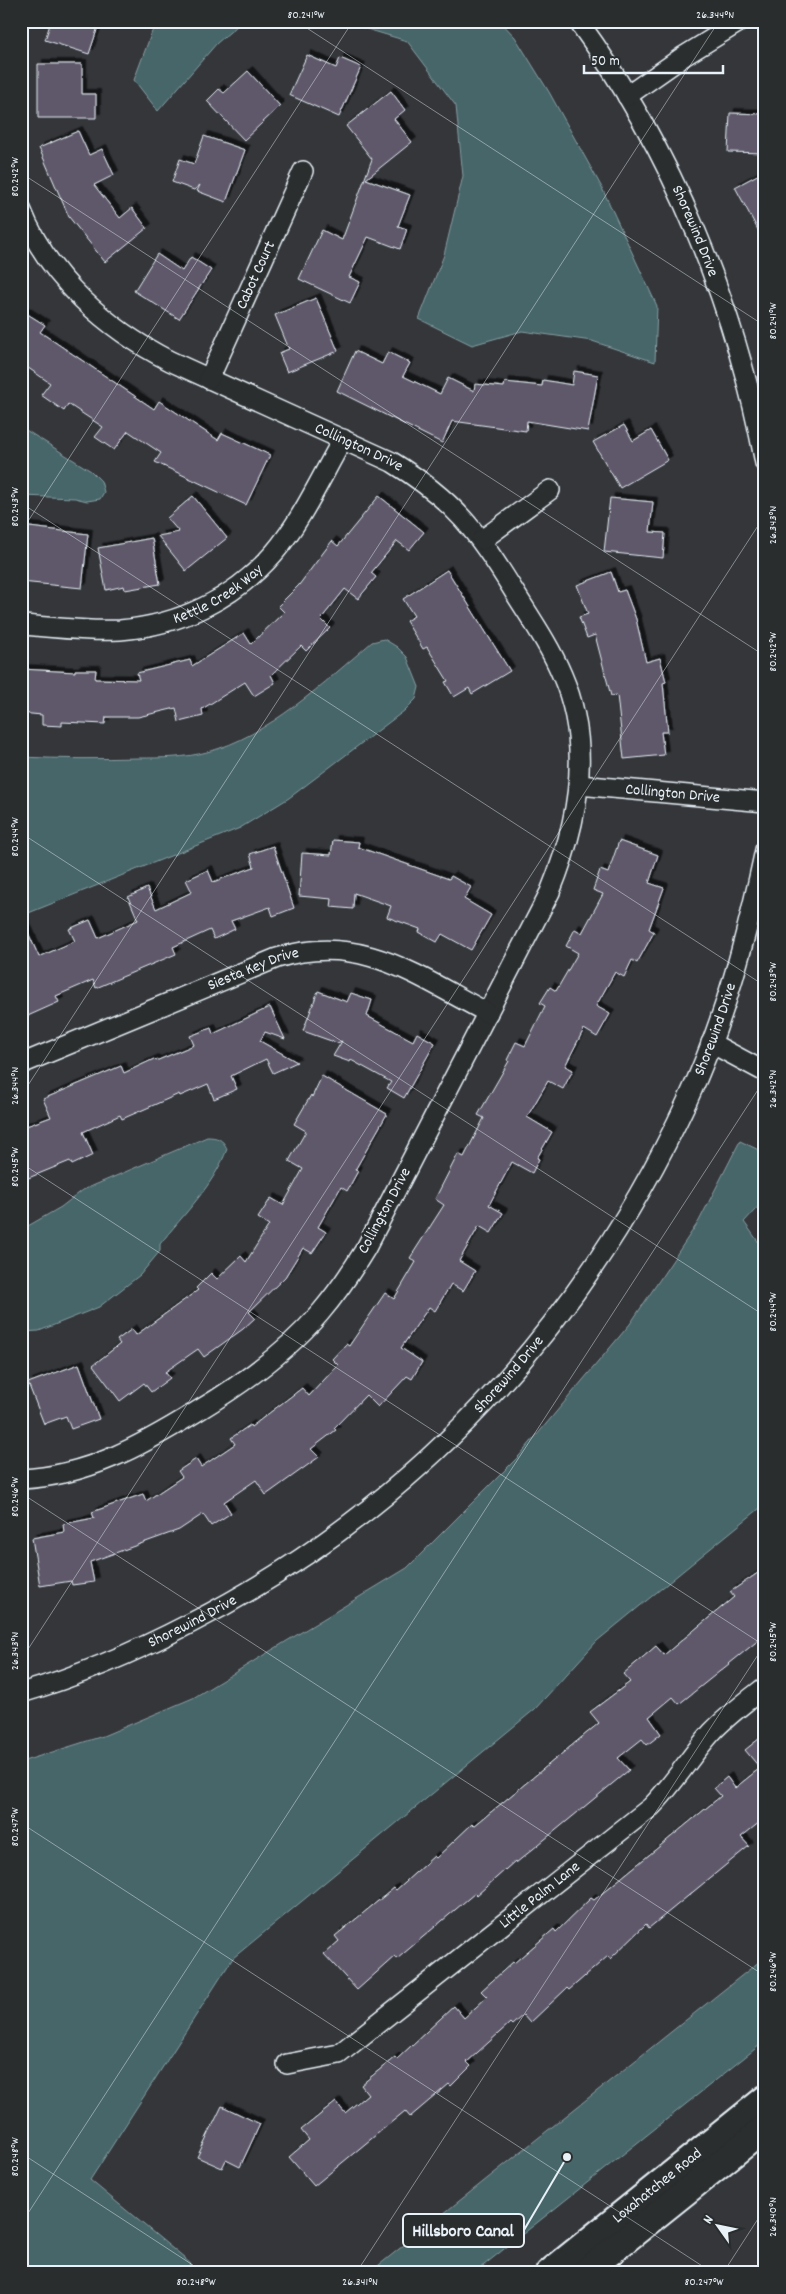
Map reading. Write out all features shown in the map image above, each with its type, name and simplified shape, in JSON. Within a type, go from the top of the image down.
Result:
[{"type":"main road","name":"Loxahatchee Road","points":[[548,2273],[765,2099]]},
{"type":"main road","name":"Loxahatchee Road","points":[[584,2273],[765,2128]]},
{"type":"street","name":"Shorewind Drive","points":[[578,21],[627,96],[666,167],[696,229],[720,293],[741,359],[765,463]]},
{"type":"street","points":[[627,96],[684,56],[741,21]]},
{"type":"street","name":"Cabot Court","points":[[209,379],[303,171]]},
{"type":"street","name":"Collington Drive","points":[[21,209],[35,237],[56,270],[83,300],[113,327],[146,349],[392,462],[421,480],[447,501],[482,540],[549,648],[563,676],[573,706],[579,738],[579,785],[572,826],[550,892],[366,1248],[349,1276],[320,1314],[286,1348],[242,1383],[148,1442],[112,1459],[74,1471],[21,1478]]},
{"type":"street","name":"Kettle Creek Way","points":[[21,625],[102,630],[148,627],[177,620],[218,601],[243,584],[275,552],[294,525],[343,439]]},
{"type":"street","points":[[482,540],[550,490]]},
{"type":"street","name":"Collington Drive","points":[[579,785],[765,802]]},
{"type":"street","name":"Shorewind Drive","points":[[21,1693],[99,1666],[162,1638],[222,1607],[282,1572],[338,1533],[392,1491],[443,1445],[492,1396],[537,1345],[578,1290],[616,1233],[651,1174],[689,1097],[711,1043],[730,988],[749,923],[765,850]]},
{"type":"street","name":"Siesta Key Drive","points":[[21,1064],[277,958],[308,950],[339,949],[382,959],[488,1014]]},
{"type":"street","points":[[711,1043],[765,1072]]},
{"type":"street","name":"Little Palm Lane","points":[[287,2064],[338,2054],[401,2005],[651,1807],[671,1787],[711,1734],[728,1716],[765,1686]]},
{"type":"water","points":[[156,21],[243,21],[217,43],[158,111],[134,80]]},
{"type":"water","points":[[340,21],[500,21],[515,37],[549,92],[601,186],[657,306],[655,362],[592,341],[522,331],[472,345],[419,319],[444,255],[463,176],[456,106],[407,41]]},
{"type":"water","points":[[21,427],[91,471],[101,481],[104,492],[100,499],[87,501],[75,498],[21,496]]},
{"type":"water","points":[[384,639],[397,647],[407,657],[419,687],[416,699],[404,711],[289,798],[240,828],[21,916],[21,757],[80,759],[164,758],[207,752],[229,745],[252,734],[295,706],[372,642]]},
{"type":"water","points":[[207,1137],[214,1137],[224,1143],[227,1149],[221,1162],[206,1187],[160,1244],[160,1251],[140,1275],[99,1307],[39,1331],[21,1332],[21,1230],[61,1207],[83,1190]]},
{"type":"water","points":[[740,1141],[765,1153],[765,1199],[744,1222],[765,1251],[765,1504],[597,1641],[535,1709],[233,1958],[90,2180],[191,2264],[182,2273],[21,2273],[21,1762],[103,1736],[193,1698],[407,1568],[520,1455],[630,1324],[699,1221]]},
{"type":"water","points":[[765,1957],[765,2041],[474,2273],[369,2273]]},
{"type":"building","points":[[51,21],[100,21],[89,54],[45,40]]},
{"type":"building","points":[[307,55],[336,68],[340,58],[361,67],[339,117],[289,95]]},
{"type":"building","points":[[38,64],[82,64],[82,94],[96,94],[96,118],[38,118]]},
{"type":"building","points":[[248,71],[280,106],[244,140],[207,101],[219,89],[224,93]]},
{"type":"building","points":[[391,91],[405,110],[394,119],[412,142],[366,179],[410,195],[398,226],[407,229],[400,249],[368,237],[349,277],[360,282],[350,303],[299,279],[322,230],[342,240],[372,159],[346,126]]},
{"type":"building","points":[[730,113],[765,114],[765,153],[728,152]]},
{"type":"building","points":[[78,131],[89,155],[102,149],[114,175],[94,185],[120,218],[132,208],[147,228],[105,262],[69,217],[39,148]]},
{"type":"building","points":[[204,136],[245,150],[226,202],[197,191],[200,185],[194,190],[172,182],[180,159],[194,164]]},
{"type":"building","points":[[765,171],[765,243],[735,187]]},
{"type":"building","points":[[157,254],[182,271],[191,257],[211,270],[179,319],[134,291]]},
{"type":"building","points":[[316,298],[338,351],[287,372],[279,353],[289,349],[275,315]]},
{"type":"building","points":[[21,310],[45,325],[40,332],[154,409],[159,401],[218,440],[222,433],[270,455],[246,505],[155,462],[161,453],[128,431],[114,450],[95,437],[103,427],[68,404],[64,411],[41,395],[50,383],[21,363]]},
{"type":"building","points":[[355,351],[382,364],[388,352],[410,363],[403,376],[440,394],[448,378],[474,391],[475,384],[504,387],[505,382],[542,386],[543,380],[572,385],[574,371],[598,375],[588,431],[527,421],[526,431],[452,421],[442,443],[337,391]]},
{"type":"building","points":[[624,425],[633,441],[651,430],[668,460],[620,488],[593,442]]},
{"type":"building","points":[[193,496],[227,538],[186,571],[158,536],[179,532],[167,518]]},
{"type":"building","points":[[379,496],[424,532],[409,550],[397,541],[371,573],[376,577],[358,599],[345,589],[321,619],[330,628],[306,651],[301,646],[271,675],[275,683],[254,696],[245,682],[202,709],[203,716],[179,722],[176,708],[138,717],[106,717],[105,724],[62,722],[62,726],[42,725],[42,715],[21,713],[21,669],[75,672],[75,670],[96,670],[95,679],[139,680],[137,673],[190,660],[192,666],[244,633],[251,644],[284,612],[278,606],[299,585],[332,541],[338,546]]},
{"type":"building","points":[[610,498],[653,502],[650,532],[665,533],[663,558],[604,552]]},
{"type":"building","points":[[21,526],[88,534],[82,588],[21,582]]},
{"type":"building","points":[[152,538],[160,584],[125,590],[124,586],[106,590],[98,548]]},
{"type":"building","points":[[447,570],[510,671],[472,694],[469,688],[454,697],[445,682],[448,681],[427,647],[423,649],[406,621],[414,616],[403,599]]},
{"type":"building","points":[[611,572],[618,592],[625,590],[636,619],[646,662],[660,658],[666,682],[663,683],[668,732],[661,732],[664,755],[624,759],[617,695],[611,696],[595,635],[587,638],[579,617],[588,614],[577,585]]},
{"type":"building","points":[[333,840],[359,842],[358,847],[449,879],[451,876],[471,887],[464,899],[491,915],[471,950],[442,934],[437,942],[419,932],[420,929],[387,917],[391,906],[354,893],[353,909],[331,907],[332,899],[299,896],[302,853],[331,855]]},
{"type":"building","points":[[619,841],[658,855],[649,883],[664,888],[649,929],[654,932],[637,963],[632,960],[624,977],[615,972],[596,1006],[610,1014],[597,1037],[584,1029],[565,1066],[573,1070],[563,1089],[548,1081],[527,1117],[552,1132],[537,1158],[539,1159],[532,1173],[512,1162],[489,1205],[503,1213],[491,1233],[479,1226],[459,1261],[475,1271],[463,1291],[451,1284],[435,1311],[429,1307],[401,1348],[422,1362],[412,1379],[407,1376],[378,1407],[366,1395],[334,1428],[336,1430],[311,1449],[319,1457],[266,1495],[256,1480],[224,1502],[231,1513],[211,1526],[203,1514],[179,1530],[90,1562],[94,1582],[72,1585],[71,1581],[40,1586],[32,1538],[64,1532],[63,1524],[94,1518],[92,1512],[143,1494],[146,1501],[182,1477],[178,1471],[196,1459],[201,1467],[235,1444],[231,1438],[250,1425],[251,1427],[302,1388],[309,1396],[338,1365],[332,1359],[346,1344],[349,1346],[385,1293],[394,1299],[416,1262],[410,1258],[444,1205],[435,1199],[458,1154],[464,1157],[484,1118],[478,1115],[509,1061],[507,1060],[516,1042],[525,1046],[545,1006],[540,1003],[550,987],[556,991],[578,953],[566,946],[575,929],[582,933],[603,894],[593,890],[600,870],[608,873]]},
{"type":"building","points":[[273,846],[294,908],[273,916],[270,907],[231,921],[235,929],[214,939],[210,930],[173,947],[176,954],[96,988],[93,980],[56,996],[59,1002],[21,1019],[21,917],[39,957],[75,941],[69,929],[90,920],[98,938],[138,920],[128,897],[147,888],[156,909],[192,892],[186,880],[208,870],[213,882],[254,867],[250,854]]},
{"type":"building","points":[[318,991],[347,1002],[351,993],[372,1000],[367,1016],[413,1041],[417,1033],[435,1043],[404,1098],[387,1088],[391,1082],[351,1060],[350,1062],[333,1056],[342,1041],[337,1043],[303,1031]]},
{"type":"building","points":[[270,1007],[285,1039],[265,1032],[260,1041],[297,1062],[273,1073],[266,1059],[231,1076],[237,1089],[214,1099],[208,1084],[180,1096],[179,1094],[122,1119],[120,1115],[83,1132],[93,1155],[72,1165],[70,1161],[21,1181],[21,1128],[51,1117],[43,1099],[121,1066],[124,1073],[154,1059],[156,1061],[194,1045],[190,1036],[211,1028],[213,1034]]},
{"type":"building","points":[[322,1076],[387,1114],[355,1170],[358,1171],[347,1191],[341,1187],[318,1227],[326,1232],[312,1253],[303,1248],[285,1277],[249,1312],[255,1318],[243,1329],[204,1357],[198,1349],[165,1372],[170,1378],[151,1392],[144,1383],[120,1401],[93,1365],[120,1344],[117,1340],[132,1329],[136,1335],[198,1290],[196,1288],[211,1273],[217,1279],[241,1256],[246,1262],[269,1225],[258,1218],[271,1198],[283,1205],[303,1169],[289,1161],[306,1131],[294,1124],[311,1095],[312,1097]]},
{"type":"building","points":[[79,1364],[99,1419],[71,1429],[66,1416],[44,1424],[28,1383]]},
{"type":"building","points":[[765,1568],[765,1635],[679,1704],[673,1697],[649,1717],[661,1734],[647,1745],[642,1739],[618,1758],[629,1770],[516,1863],[515,1861],[477,1895],[475,1893],[397,1959],[395,1956],[357,1990],[324,1954],[339,1941],[335,1936],[394,1888],[396,1890],[434,1856],[436,1858],[472,1824],[474,1826],[599,1723],[590,1712],[630,1682],[623,1674],[656,1646],[664,1655],[734,1597],[730,1592]]},
{"type":"building","points":[[765,1734],[765,1818],[741,1837],[749,1846],[649,1928],[646,1924],[610,1959],[608,1956],[569,1990],[567,1988],[530,2023],[523,2015],[512,2025],[510,2023],[467,2062],[471,2066],[451,2086],[449,2084],[410,2117],[405,2111],[314,2186],[289,2157],[309,2140],[301,2130],[336,2102],[345,2113],[368,2094],[361,2085],[395,2057],[397,2059],[454,2006],[464,2018],[487,1997],[481,1991],[513,1962],[554,1929],[556,1932],[591,1898],[594,1900],[721,1796],[714,1788],[727,1777],[735,1788],[760,1768],[745,1750]]},
{"type":"building","points":[[222,2106],[260,2124],[240,2167],[226,2160],[222,2168],[197,2157]]},
{"type":"place","name":"Hillsboro Canal","points":[[567,2157]]}]
